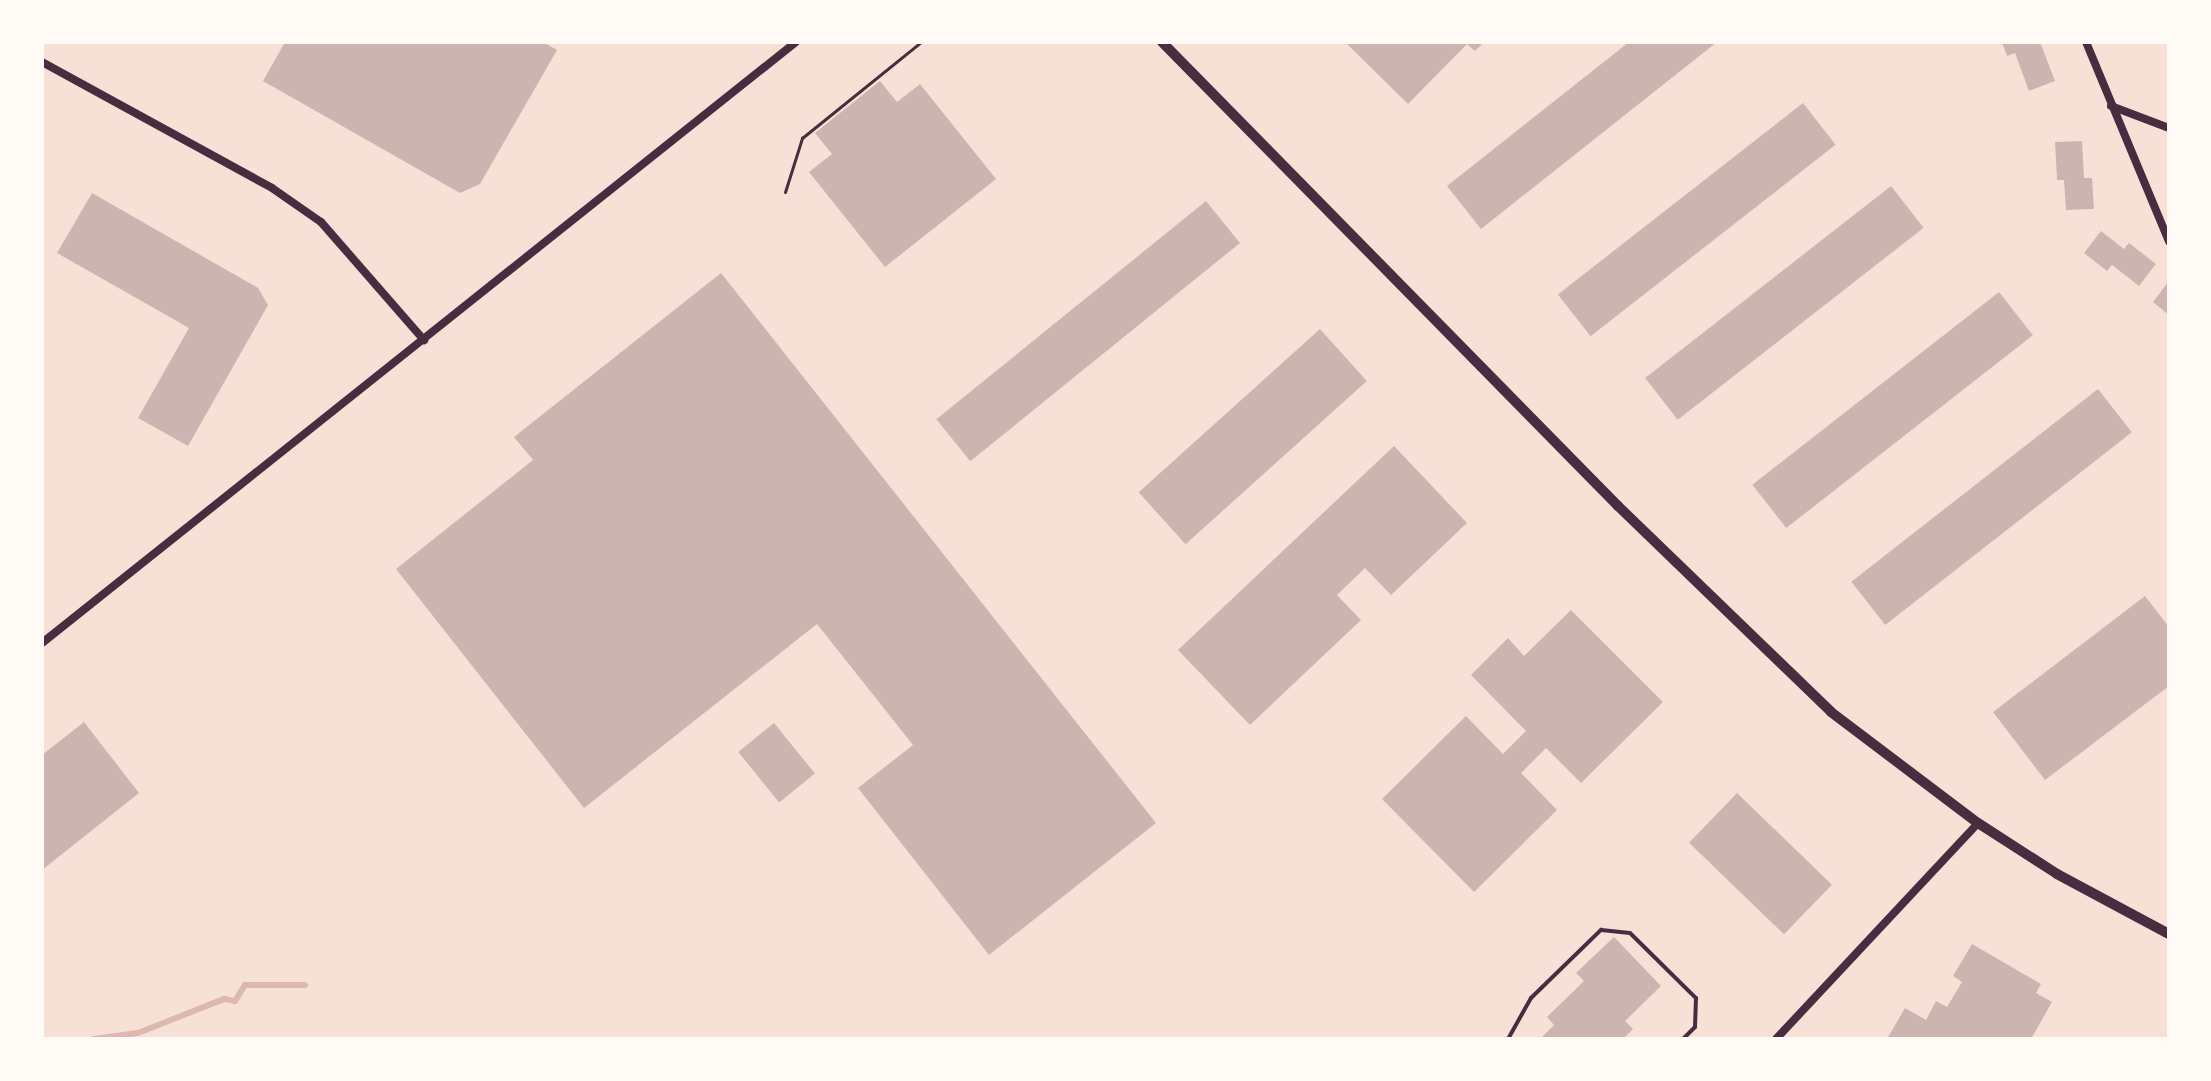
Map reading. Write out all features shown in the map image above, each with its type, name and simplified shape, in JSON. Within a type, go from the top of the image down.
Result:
[{"type":"street","points":[[42,643],[796,42]]},
{"type":"street","points":[[1162,42],[1763,649],[1874,747],[1978,823],[2057,874],[2169,932]]},
{"type":"street","points":[[2086,42],[2110,106],[2169,241]]},
{"type":"street","points":[[42,62],[272,188],[321,222],[424,340]]},
{"type":"street","points":[[2110,106],[2169,128]]},
{"type":"street","points":[[1776,1039],[1978,823]]},
{"type":"lane","points":[[1508,1039],[1531,998],[1601,930],[1630,933],[1696,998],[1695,1027],[1683,1039]]},
{"type":"path","points":[[785,192],[802,138],[921,42]]},
{"type":"building","points":[[285,42],[543,42],[557,50],[480,184],[460,193],[263,81]]},
{"type":"building","points":[[1345,42],[1484,42],[1475,51],[1467,44],[1408,104]]},
{"type":"building","points":[[1629,42],[1717,42],[1481,229],[1447,186]]},
{"type":"building","points":[[2002,42],[2040,42],[2055,81],[2029,91],[2015,53],[2007,56]]},
{"type":"building","points":[[880,81],[897,102],[920,84],[996,179],[885,267],[809,172],[832,154],[815,133]]},
{"type":"building","points":[[1803,103],[1836,145],[1591,336],[1558,294]]},
{"type":"building","points":[[2082,141],[2084,178],[2092,178],[2094,209],[2066,210],[2064,180],[2057,180],[2055,142]]},
{"type":"building","points":[[1891,186],[1924,228],[1678,420],[1645,378]]},
{"type":"building","points":[[92,193],[258,288],[268,305],[188,446],[138,418],[189,328],[57,253]]},
{"type":"building","points":[[1206,201],[1240,243],[970,461],[936,419]]},
{"type":"building","points":[[2101,231],[2124,249],[2129,243],[2156,264],[2139,286],[2112,265],[2107,271],[2084,253]]},
{"type":"building","points":[[721,273],[1156,823],[989,955],[858,788],[913,745],[817,624],[584,808],[396,569],[533,460],[514,437]]},
{"type":"building","points":[[2169,281],[2169,315],[2153,302]]},
{"type":"building","points":[[1999,292],[2033,335],[1786,528],[1752,485]]},
{"type":"building","points":[[1320,329],[1367,381],[1186,544],[1139,492]]},
{"type":"building","points":[[2098,389],[2132,432],[1885,625],[1851,582]]},
{"type":"building","points":[[1394,446],[1467,523],[1391,595],[1365,568],[1337,595],[1361,620],[1250,725],[1178,650]]},
{"type":"building","points":[[2145,596],[2169,627],[2169,686],[2045,780],[1993,712]]},
{"type":"building","points":[[1571,610],[1663,702],[1581,783],[1546,748],[1521,773],[1557,810],[1474,892],[1382,799],[1466,716],[1503,754],[1526,731],[1471,675],[1508,638],[1524,656]]},
{"type":"building","points":[[84,722],[139,793],[42,870],[42,755]]},
{"type":"building","points":[[774,723],[815,774],[779,802],[738,752]]},
{"type":"building","points":[[1737,793],[1832,885],[1784,934],[1689,843]]},
{"type":"building","points":[[1614,937],[1661,986],[1625,1021],[1633,1029],[1623,1039],[1540,1039],[1554,1025],[1547,1017],[1584,981],[1576,973]]},
{"type":"building","points":[[1972,944],[2041,984],[2036,993],[2052,1002],[2031,1039],[1887,1039],[1905,1008],[1926,1020],[1936,1001],[1947,1007],[1962,982],[1953,976]]},
{"type":"waterway","points":[[94,1039],[138,1033],[224,999],[235,1001],[245,985],[305,985]]}]
